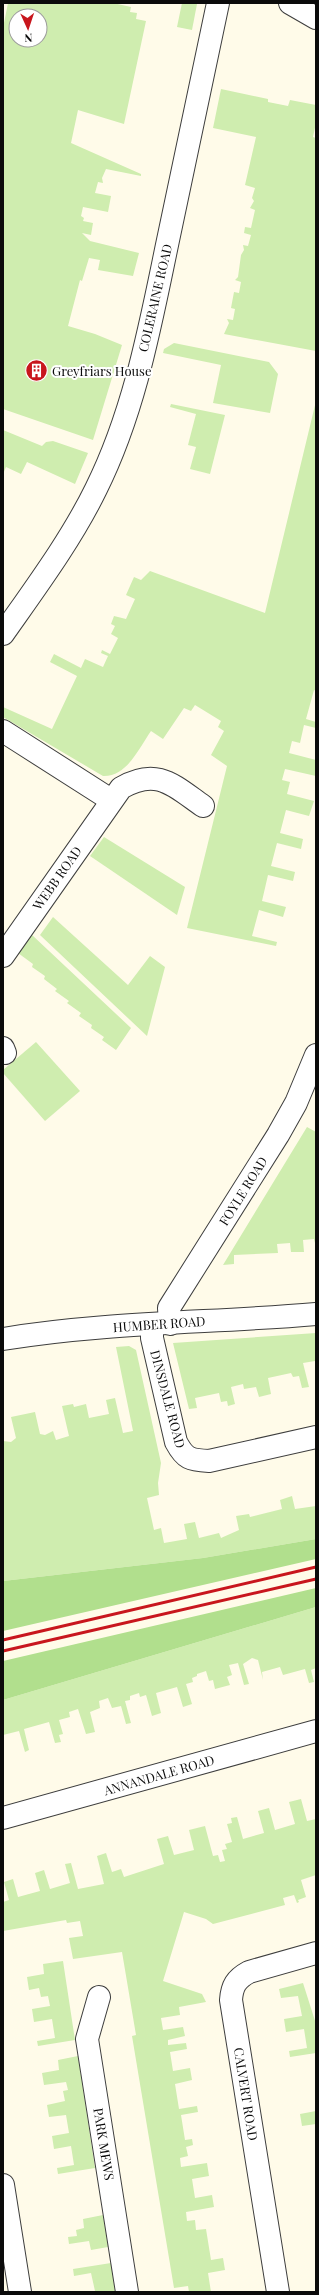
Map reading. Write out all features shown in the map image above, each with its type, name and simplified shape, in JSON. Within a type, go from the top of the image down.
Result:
[{"type":"street","name":"COLERAINE ROAD","points":[[3,634],[42,580],[82,515],[111,455],[126,412],[149,332],[218,3]]},
{"type":"street","points":[[290,3],[316,18]]},
{"type":"street","points":[[3,731],[111,800]]},
{"type":"street","name":"WEBB ROAD","points":[[3,956],[111,800],[121,788],[133,781],[146,778],[157,778],[168,782],[203,806]]},
{"type":"street","name":"FOYLE ROAD","points":[[161,1325],[170,1308],[278,1135],[296,1103],[316,1055]]},
{"type":"street","name":"HUMBER ROAD","points":[[3,1339],[32,1334],[316,1314]]},
{"type":"street","name":"DINSDALE ROAD","points":[[161,1325],[152,1338],[176,1442],[182,1454],[193,1460],[209,1460],[316,1437]]},
{"type":"street","name":"ANNANDALE ROAD","points":[[3,1818],[316,1731]]},
{"type":"street","name":"CALVERT ROAD","points":[[278,2292],[231,2000],[232,1990],[240,1977],[249,1972],[316,1953]]},
{"type":"street","name":"PARK MEWS","points":[[99,1997],[87,2039],[127,2292]]},
{"type":"street","points":[[3,2185],[20,2292]]},
{"type":"green space","points":[[8,3],[113,3],[131,7],[130,12],[137,13],[136,19],[146,21],[124,124],[78,110],[71,143],[141,174],[141,176],[106,169],[102,178],[103,183],[98,182],[95,193],[111,196],[108,212],[83,207],[81,216],[84,218],[83,221],[93,223],[91,235],[82,233],[90,241],[139,253],[133,276],[98,270],[100,260],[89,258],[82,281],[80,280],[68,326],[95,334],[122,345],[93,440],[3,409],[3,28]]},
{"type":"green space","points":[[182,3],[197,4],[192,30],[177,27]]},
{"type":"green space","points":[[221,89],[268,99],[268,102],[288,106],[290,100],[316,105],[316,123],[313,137],[316,138],[316,351],[224,334],[229,323],[227,319],[233,320],[235,309],[231,308],[234,292],[239,293],[241,282],[235,280],[238,277],[241,255],[244,250],[243,245],[248,246],[251,235],[244,233],[245,227],[251,228],[255,210],[250,208],[254,201],[252,198],[255,188],[245,185],[256,137],[213,128]]},
{"type":"green space","points":[[174,343],[269,362],[278,374],[270,413],[213,403],[221,365],[163,353],[164,349]]},
{"type":"green space","points":[[316,401],[316,691],[314,690],[306,719],[316,722],[316,728],[304,725],[300,743],[292,741],[289,753],[316,760],[316,776],[285,769],[282,780],[290,782],[287,794],[314,801],[309,816],[286,810],[280,833],[303,839],[301,849],[277,843],[271,866],[295,872],[293,881],[268,875],[262,901],[286,907],[283,917],[259,910],[252,936],[277,942],[276,946],[187,928],[227,766],[211,755],[224,731],[218,727],[221,721],[195,705],[191,711],[184,708],[163,739],[151,731],[126,767],[119,772],[103,776],[3,717],[3,707],[52,729],[77,676],[50,662],[54,654],[81,668],[85,659],[103,667],[108,656],[101,653],[102,650],[110,654],[118,638],[111,634],[115,626],[111,624],[114,616],[126,619],[135,599],[126,595],[134,577],[141,580],[150,571],[265,613]]},
{"type":"green space","points":[[171,404],[225,415],[210,474],[190,469],[196,447],[188,445],[196,414],[170,407]]},
{"type":"green space","points":[[3,430],[42,446],[46,442],[53,441],[88,453],[75,484],[27,462],[21,474],[6,467],[3,474]]},
{"type":"green space","points":[[104,837],[185,887],[177,915],[90,856]]},
{"type":"green space","points":[[53,917],[128,985],[150,956],[165,967],[147,1036],[40,935]]},
{"type":"green space","points":[[32,935],[131,1028],[116,1050],[102,1040],[104,1037],[91,1028],[92,1025],[79,1016],[81,1013],[67,1003],[69,1001],[55,991],[57,989],[44,979],[45,976],[32,967],[33,964],[18,953]]},
{"type":"green space","points":[[36,1042],[80,1091],[45,1121],[3,1073],[3,1070]]},
{"type":"green space","points":[[307,1127],[316,1132],[316,1247],[314,1239],[303,1240],[304,1252],[291,1252],[290,1243],[277,1244],[278,1253],[234,1255],[234,1264],[223,1265]]},
{"type":"green space","points":[[316,1333],[316,1365],[315,1361],[303,1363],[309,1387],[302,1388],[299,1376],[293,1377],[291,1373],[268,1378],[271,1394],[259,1397],[256,1387],[244,1389],[243,1384],[231,1387],[235,1404],[228,1406],[227,1401],[221,1402],[219,1393],[195,1398],[197,1408],[189,1409],[173,1343]]},
{"type":"green space","points":[[129,1346],[136,1350],[161,1463],[158,1483],[159,1495],[147,1498],[154,1530],[161,1528],[164,1543],[187,1539],[184,1524],[195,1522],[199,1538],[219,1533],[221,1538],[239,1530],[236,1516],[249,1514],[250,1517],[282,1509],[280,1500],[292,1496],[295,1509],[316,1506],[316,1539],[203,1558],[3,1581],[3,1441],[11,1442],[16,1438],[11,1417],[35,1412],[40,1434],[45,1435],[53,1431],[56,1440],[69,1436],[62,1406],[73,1404],[74,1407],[86,1404],[89,1418],[109,1414],[106,1400],[115,1398],[123,1433],[133,1431],[116,1347]]},
{"type":"green space","points":[[316,1539],[316,1559],[3,1631],[3,1581],[203,1558]]},
{"type":"green space","points":[[316,1588],[316,1607],[3,1700],[3,1661]]},
{"type":"green space","points":[[316,1607],[316,1668],[311,1670],[314,1682],[309,1683],[305,1669],[283,1675],[280,1667],[262,1672],[263,1680],[258,1660],[252,1658],[243,1664],[249,1684],[244,1685],[238,1663],[229,1665],[232,1675],[227,1677],[230,1685],[215,1689],[213,1680],[209,1681],[206,1671],[197,1674],[197,1676],[192,1678],[193,1682],[186,1684],[192,1704],[183,1707],[177,1687],[156,1693],[161,1713],[152,1716],[146,1695],[140,1697],[139,1693],[130,1696],[130,1700],[125,1701],[131,1723],[126,1724],[121,1706],[112,1708],[108,1698],[99,1701],[100,1708],[90,1712],[95,1732],[86,1734],[78,1709],[69,1712],[70,1717],[59,1720],[63,1734],[59,1735],[61,1742],[55,1743],[49,1722],[24,1729],[29,1750],[25,1752],[19,1731],[3,1735],[3,1700]]},
{"type":"green space","points":[[301,1799],[307,1821],[316,1819],[316,1875],[301,1880],[306,1897],[298,1900],[299,1902],[297,1903],[294,1895],[283,1898],[285,1905],[213,1924],[206,1919],[184,1912],[163,1981],[202,1994],[206,2002],[179,2007],[180,2015],[161,2018],[163,2030],[183,2027],[185,2036],[168,2040],[168,2045],[186,2043],[187,2049],[170,2052],[173,2071],[190,2068],[192,2080],[175,2084],[179,2109],[197,2106],[198,2112],[181,2115],[185,2140],[192,2139],[193,2145],[186,2147],[188,2156],[180,2158],[181,2167],[207,2163],[209,2176],[192,2179],[195,2198],[212,2195],[214,2207],[186,2212],[187,2221],[195,2220],[196,2230],[206,2229],[211,2260],[223,2258],[225,2270],[208,2273],[211,2292],[189,2292],[188,2286],[174,2288],[132,2036],[136,2035],[122,1952],[73,1959],[69,1938],[83,1936],[80,1921],[67,1923],[66,1920],[3,1931],[3,1902],[9,1900],[4,1882],[13,1879],[18,1897],[40,1891],[35,1873],[44,1870],[50,1889],[70,1883],[65,1864],[71,1863],[78,1889],[104,1884],[97,1856],[106,1853],[112,1872],[121,1869],[124,1877],[164,1864],[157,1839],[168,1836],[174,1855],[194,1850],[189,1830],[205,1826],[213,1856],[218,1855],[220,1862],[225,1861],[222,1850],[227,1849],[225,1844],[232,1842],[227,1824],[232,1823],[231,1818],[237,1817],[243,1839],[264,1833],[258,1811],[269,1808],[275,1830],[295,1824],[289,1802]]},
{"type":"green space","points":[[63,1961],[75,2040],[38,2046],[37,2041],[55,2038],[52,2019],[34,2022],[32,2009],[50,2006],[48,1996],[41,1997],[39,1988],[29,1990],[27,1977],[44,1974],[43,1964]]},
{"type":"green space","points":[[303,1983],[316,2024],[316,2053],[290,2057],[289,2051],[307,2048],[304,2029],[286,2032],[284,2019],[302,2016],[298,1996],[281,1998],[279,1989]]},
{"type":"green space","points":[[78,2056],[95,2168],[58,2174],[57,2168],[74,2165],[71,2146],[54,2149],[52,2136],[69,2133],[66,2115],[49,2117],[47,2105],[65,2101],[63,2091],[68,2090],[66,2082],[44,2085],[42,2073],[59,2070],[58,2060]]},
{"type":"green space","points":[[316,2111],[316,2124],[302,2126],[300,2114]]},
{"type":"green space","points":[[103,2215],[108,2247],[91,2250],[89,2241],[69,2244],[68,2237],[77,2236],[76,2230],[84,2228],[83,2219]]},
{"type":"green space","points":[[111,2263],[115,2292],[93,2292],[95,2291],[91,2273],[74,2276],[73,2269]]},
{"type":"railway","points":[[3,1640],[316,1567]]},
{"type":"railway","points":[[3,1651],[316,1579]]},
{"type":"place","name":"Greyfriars House","points":[[37,371]]}]
